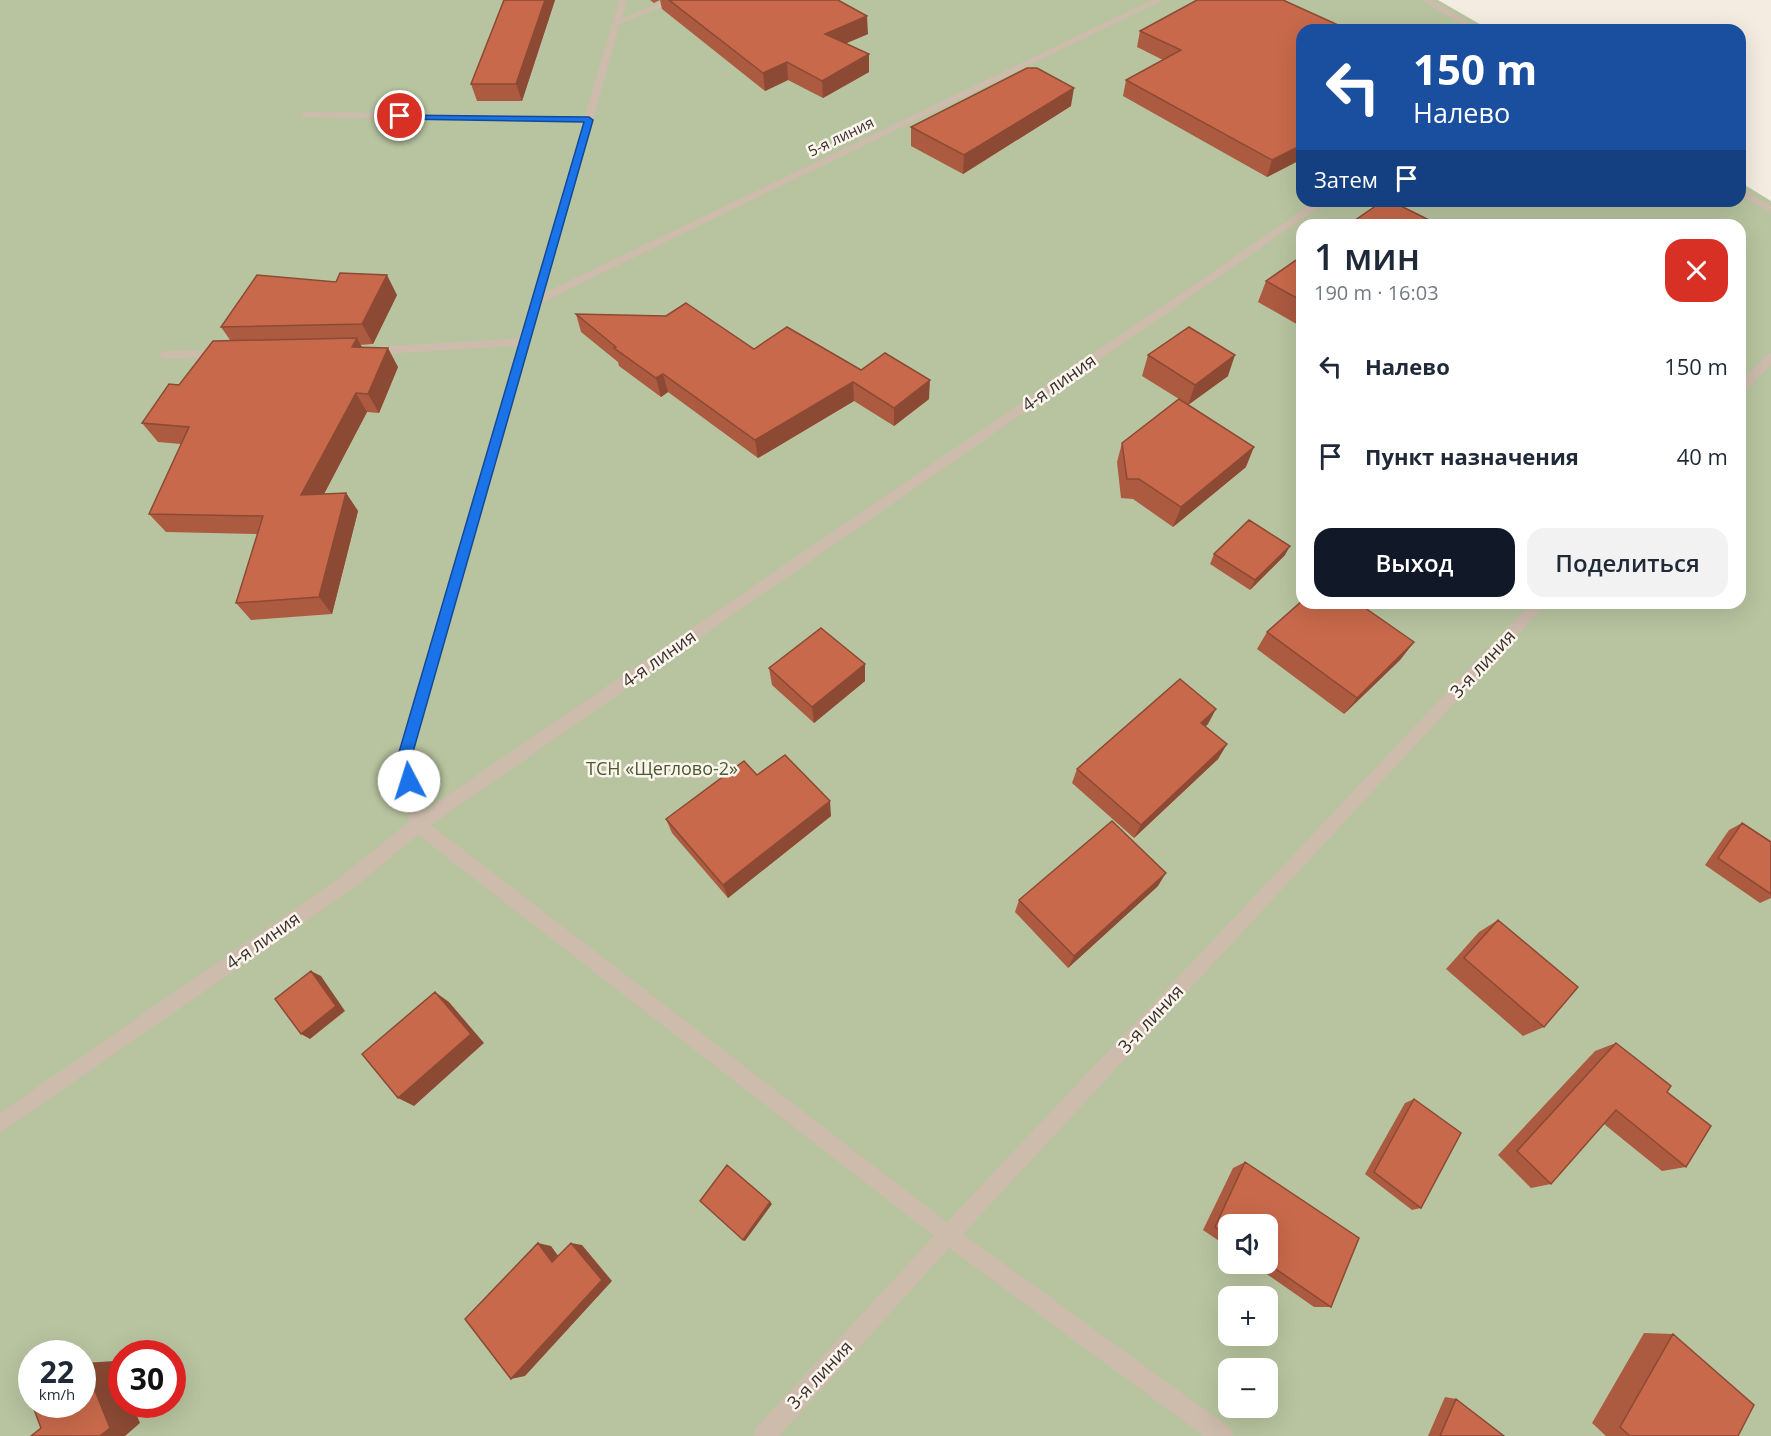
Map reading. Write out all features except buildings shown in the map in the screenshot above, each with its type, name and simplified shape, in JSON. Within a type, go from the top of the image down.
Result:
[{"type":"street","points":[[622,0],[526,342],[404,759],[418,825],[948,1235],[1222,1436]]},
{"type":"street","points":[[616,23],[675,0]]},
{"type":"street","name":"5-я линия","points":[[537,301],[1159,0]]},
{"type":"street","points":[[1425,0],[1467,24]]},
{"type":"street","points":[[305,115],[589,120]]},
{"type":"street","points":[[1746,195],[1771,210]]},
{"type":"street","name":"4-я линия","points":[[1297,219],[1314,207]]},
{"type":"street","name":"4-я линия","points":[[0,1124],[345,884],[418,825],[1296,220]]},
{"type":"street","points":[[360,351],[526,342]]},
{"type":"street","points":[[164,355],[233,354]]},
{"type":"street","points":[[1746,384],[1771,357]]},
{"type":"street","name":"3-я линия","points":[[764,1436],[948,1235],[1534,609]]},
{"type":"green space","name":"ТСН «Щеглово-2»","points":[[0,0],[1438,0],[1480,24],[1296,24],[1296,207],[1746,207],[1746,186],[1771,201],[1771,1436],[0,1436]]},
{"type":"route","points":[[400,116],[589,120],[404,759],[409,781]]}]
